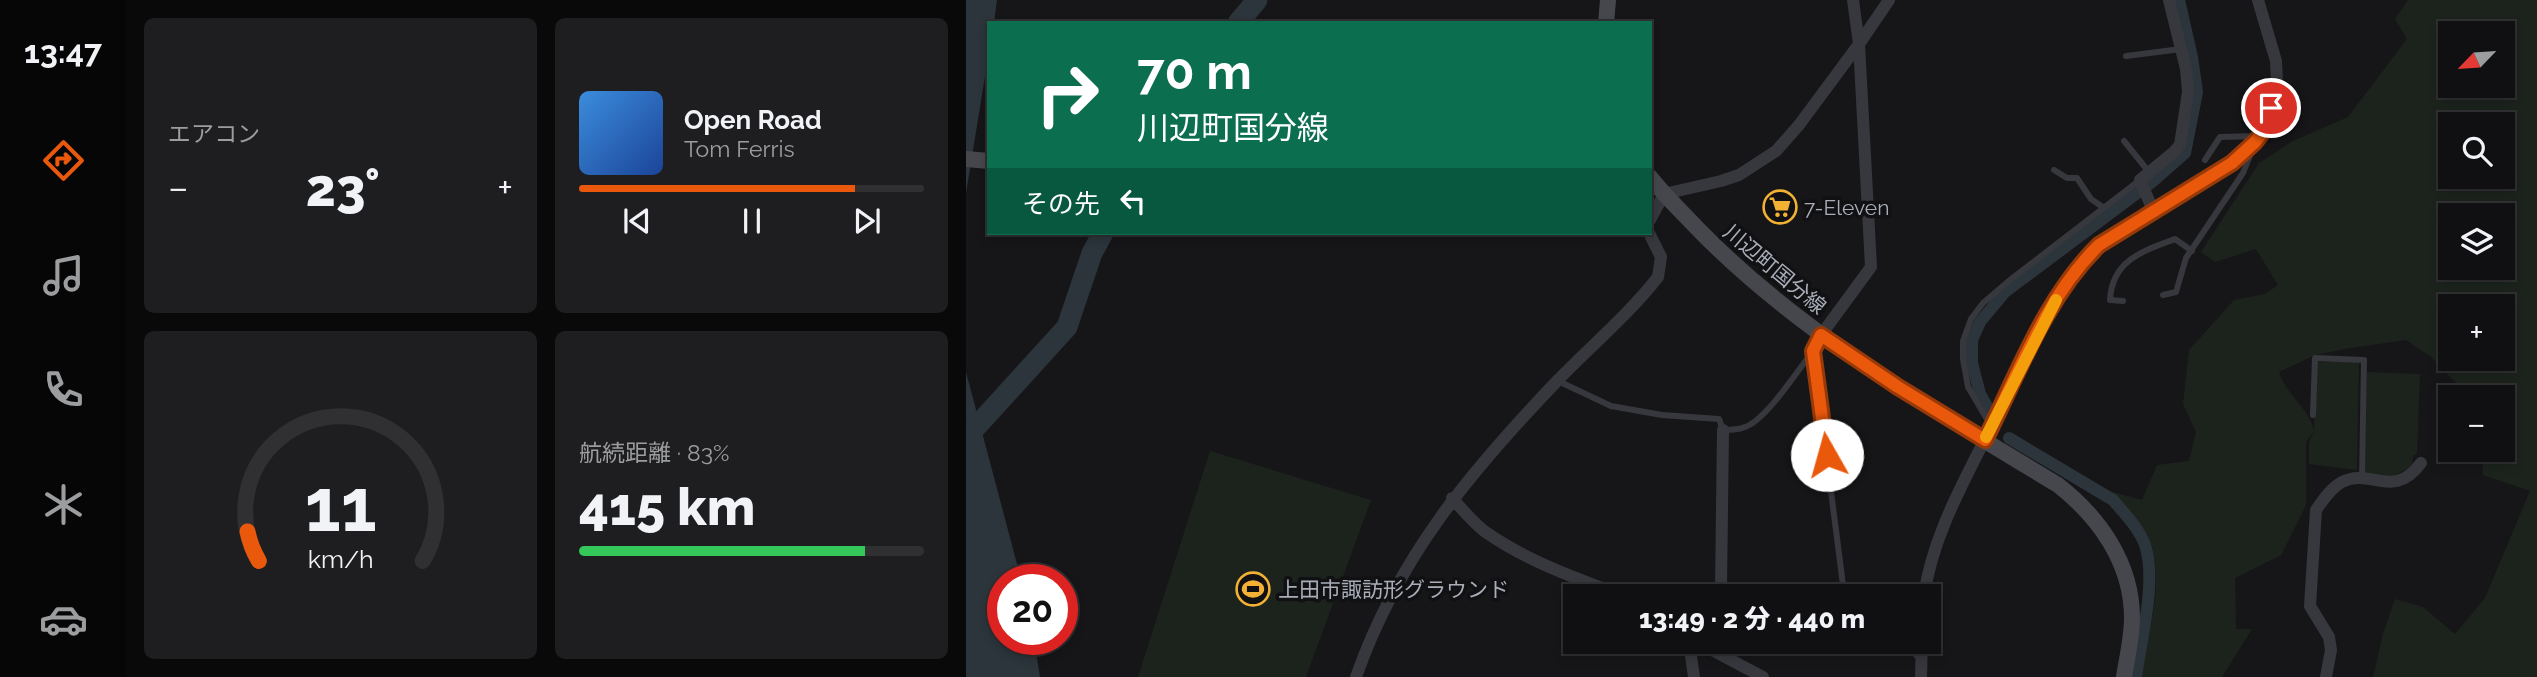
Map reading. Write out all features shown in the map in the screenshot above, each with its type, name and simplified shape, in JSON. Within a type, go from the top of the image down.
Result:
[{"type":"street","points":[[1605,21],[1608,0]]},
{"type":"street","points":[[1821,335],[1871,267],[1859,44],[1853,0]]},
{"type":"street","points":[[1652,213],[1657,195],[1739,175],[1776,151],[1799,125],[1889,0]]},
{"type":"street","points":[[2153,210],[2144,183],[2180,145],[2188,92],[2169,0]]},
{"type":"street","points":[[1926,584],[1935,551],[1988,434],[2044,320],[2073,274],[2099,245],[2221,170],[2265,129],[2277,83],[2276,61],[2258,0]]},
{"type":"street","points":[[966,159],[987,161]]},
{"type":"street","name":"川辺町国分線","points":[[1657,195],[1762,289],[1821,335],[1898,387],[1988,434],[2078,501],[2110,540],[2126,576],[2132,627],[2124,677]]},
{"type":"street","points":[[1356,677],[1399,583],[1420,544],[1452,498],[1492,451],[1658,276],[1661,257],[1650,235]]},
{"type":"street","points":[[1721,584],[1723,430]]},
{"type":"street","points":[[2326,677],[2331,650],[2329,638],[2310,606],[2316,510],[2339,483],[2350,479],[2394,482],[2412,476],[2421,463]]},
{"type":"street","points":[[1452,498],[1485,531],[1515,550],[1591,584]]},
{"type":"street","points":[[1691,654],[1695,677]]},
{"type":"street","points":[[1720,654],[1763,677]]},
{"type":"street","points":[[1921,677],[1922,654]]},
{"type":"lane","points":[[2126,56],[2181,49]]},
{"type":"lane","points":[[2163,295],[2176,292],[2186,258],[2243,173],[2257,139],[2220,137],[2205,160]]},
{"type":"lane","points":[[1988,434],[1968,387],[1963,359],[1964,341],[1971,319],[1983,303],[2104,208],[2144,183],[2124,141]]},
{"type":"lane","points":[[2054,170],[2067,177],[2077,178],[2091,200],[2104,208]]},
{"type":"lane","points":[[2123,301],[2110,300],[2121,265],[2175,239],[2192,251]]},
{"type":"lane","points":[[1558,381],[1611,406],[1662,415],[1719,419],[1723,430],[1745,427],[1759,420],[1813,351],[1821,335]]},
{"type":"lane","points":[[1813,351],[1843,584]]},
{"type":"lane","points":[[2313,415],[2315,358],[2364,360],[2362,479]]},
{"type":"lane","points":[[1916,654],[1922,660]]},
{"type":"shaded area","points":[[966,0],[997,0],[994,21],[987,21],[987,64],[966,193]]},
{"type":"shaded area","points":[[2408,0],[2537,0],[2537,677],[2373,677],[2395,599],[2423,607],[2455,634],[2485,598],[2530,491],[2483,475],[2482,462],[2515,462],[2515,385],[2458,385],[2444,371],[2515,371],[2515,294],[2438,294],[2438,364],[2406,340],[2315,355],[2279,372],[2314,431],[2306,442],[2306,505],[2281,555],[2235,578],[2236,629],[2252,629],[2222,677],[2139,677],[2155,598],[2154,559],[2148,540],[2138,523],[2102,489],[2142,500],[2157,465],[2189,461],[2196,432],[2183,404],[2189,350],[2234,300],[2265,294],[2278,285],[2256,249],[2215,262],[2201,252],[2259,163],[2293,141],[2348,117],[2407,39],[2395,19]]},
{"type":"shaded area","points":[[2317,362],[2359,362],[2357,470],[2309,464],[2309,442],[2314,431]]},
{"type":"shaded area","points":[[966,372],[1017,564],[987,564],[987,655],[1037,655],[1040,677],[966,677]]},
{"type":"shaded area","points":[[2367,372],[2420,374],[2417,453],[2413,456],[2412,466],[2390,478],[2365,473]]},
{"type":"shaded area","name":"上田市諏訪形グラウンド","points":[[1210,451],[1371,500],[1306,677],[1138,677]]},
{"type":"waterway","points":[[1240,21],[1257,0]]},
{"type":"waterway","points":[[1989,410],[1980,394],[1972,363],[1972,340],[1980,322],[2005,292],[2152,182],[2185,153],[2197,92],[2179,0]]},
{"type":"waterway","points":[[966,438],[1067,327],[1092,253],[1102,235]]},
{"type":"waterway","points":[[2009,438],[2113,500],[2142,539],[2148,560],[2149,593],[2136,677]]},
{"type":"slow traffic","points":[[1986,437],[2056,300]]},
{"type":"place","name":"7-Eleven","points":[[1780,207]]},
{"type":"place","name":"上田市諏訪形グラウンド","points":[[1253,589]]},
{"type":"route","points":[[1827,455],[1813,351],[1821,335],[1898,387],[1985,440],[2044,320],[2080,264],[2099,245],[2232,163],[2265,129],[2271,108]]}]
